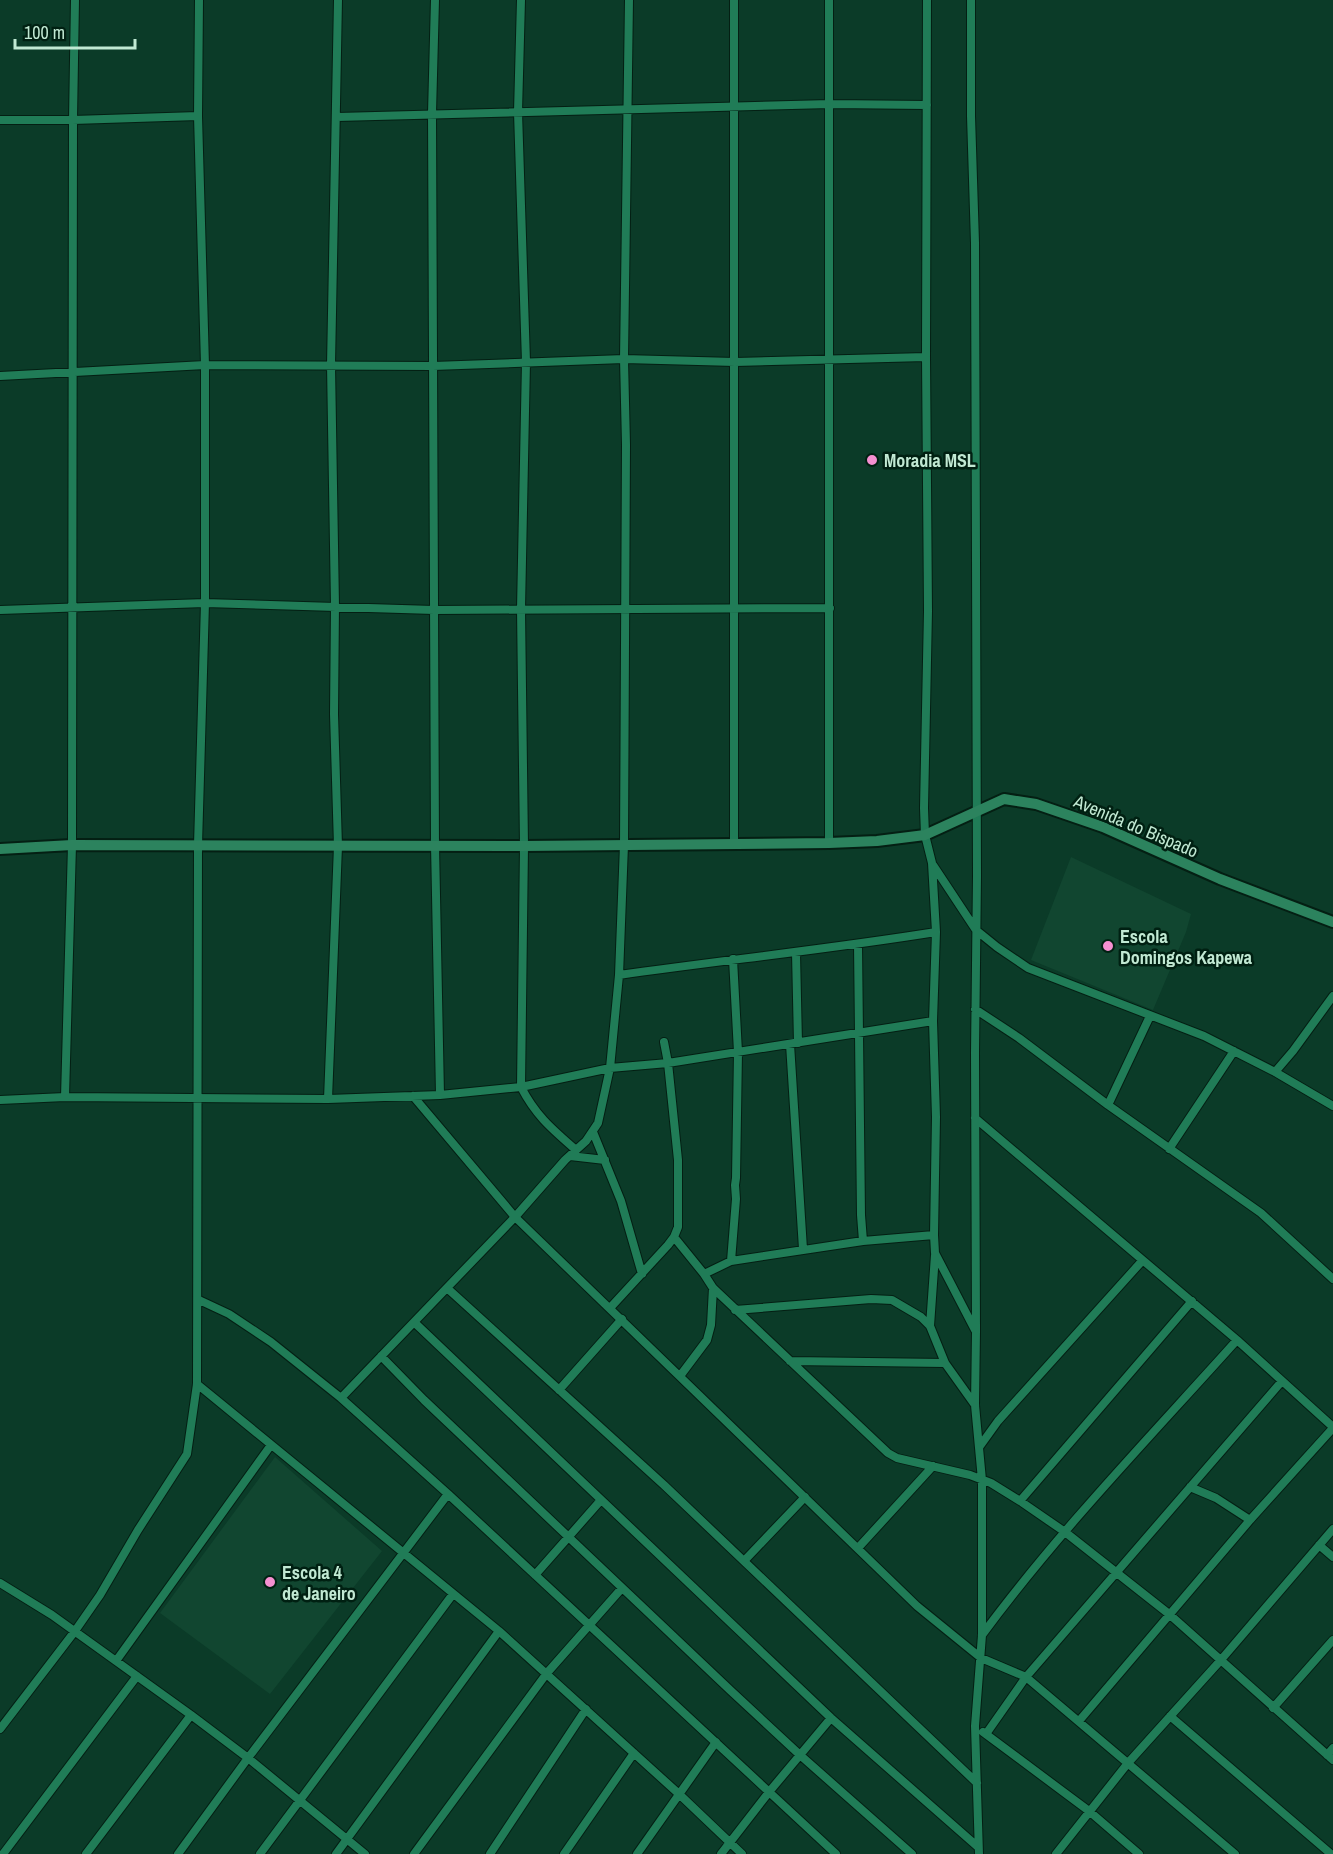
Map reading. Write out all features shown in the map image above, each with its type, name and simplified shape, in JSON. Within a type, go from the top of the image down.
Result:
[{"type":"main road","name":"Avenida do Bispado","points":[[0,849],[72,845],[524,846],[877,841],[925,835],[1004,799],[1036,804],[1103,827],[1220,879],[1333,922]]},
{"type":"street","points":[[65,1097],[72,845],[75,0]]},
{"type":"street","points":[[0,1729],[75,1631],[187,1454],[197,1384],[199,1300],[198,845],[204,603],[205,365],[198,116],[199,0]]},
{"type":"street","points":[[328,1099],[338,846],[334,714],[335,606],[331,365],[338,0]]},
{"type":"street","points":[[435,0],[432,113],[435,845],[440,1095]]},
{"type":"street","points":[[521,0],[518,112],[526,362],[521,609],[524,846],[521,1087],[531,1106],[573,1153],[604,1160]]},
{"type":"street","points":[[341,1398],[515,1217],[593,1132],[598,1124],[610,1068],[619,975],[624,845],[624,359],[629,0]]},
{"type":"street","points":[[734,844],[735,0]]},
{"type":"street","points":[[829,0],[829,843]]},
{"type":"street","points":[[927,0],[928,611],[924,807],[925,835],[932,864],[936,932],[933,1020],[936,1117],[935,1253],[930,1326]]},
{"type":"street","points":[[971,0],[971,116],[975,243],[977,811],[975,1405],[982,1480],[982,1635],[975,1726],[978,1851]]},
{"type":"street","points":[[337,117],[830,104],[927,105]]},
{"type":"street","points":[[0,120],[198,116]]},
{"type":"street","points":[[0,376],[205,365],[433,366],[624,359],[735,362],[926,357]]},
{"type":"street","points":[[0,610],[204,603],[434,610],[830,608]]},
{"type":"street","points":[[932,864],[976,930],[1028,968],[1204,1036],[1275,1072],[1333,1106]]},
{"type":"street","points":[[619,975],[936,932]]},
{"type":"street","points":[[858,944],[863,1241]]},
{"type":"street","points":[[796,952],[794,1043],[803,1249]]},
{"type":"street","points":[[731,1261],[736,1199],[738,1052],[733,959]]},
{"type":"street","points":[[1275,1072],[1333,996]]},
{"type":"street","points":[[975,1009],[1048,1058],[1108,1105],[1261,1213],[1333,1279]]},
{"type":"street","points":[[1108,1105],[1150,1016]]},
{"type":"street","points":[[0,1100],[65,1097],[328,1099],[440,1095],[521,1087],[610,1068],[668,1063],[933,1020]]},
{"type":"street","points":[[610,1308],[674,1238],[678,1227],[678,1160],[664,1042]]},
{"type":"street","points":[[1169,1149],[1234,1051]]},
{"type":"street","points":[[413,1096],[515,1217],[917,1606],[981,1658],[1026,1677],[1235,1854]]},
{"type":"street","points":[[975,1118],[1192,1301],[1333,1427],[1250,1520],[1079,1721]]},
{"type":"street","points":[[593,1132],[626,1214],[642,1274]]},
{"type":"street","points":[[704,1274],[731,1261],[863,1241],[934,1235]]},
{"type":"street","points":[[674,1238],[713,1288],[888,1453],[897,1458],[970,1475],[1020,1501],[1065,1532],[1169,1614],[1330,1757],[1333,1748]]},
{"type":"street","points":[[935,1253],[976,1331]]},
{"type":"street","points":[[980,1446],[998,1420],[1142,1261]]},
{"type":"street","points":[[447,1288],[664,1485],[976,1783]]},
{"type":"street","points":[[680,1376],[707,1340],[711,1325],[713,1288]]},
{"type":"street","points":[[735,1310],[871,1299],[892,1300],[921,1317],[930,1326],[945,1363],[975,1405]]},
{"type":"street","points":[[199,1300],[228,1314],[271,1342],[341,1398],[448,1494],[836,1854]]},
{"type":"street","points":[[1020,1501],[1192,1301]]},
{"type":"street","points":[[560,1390],[622,1319]]},
{"type":"street","points":[[414,1323],[831,1718],[978,1851]]},
{"type":"street","points":[[982,1635],[1065,1532],[1237,1340]]},
{"type":"street","points":[[381,1356],[424,1400],[800,1755],[912,1854]]},
{"type":"street","points":[[790,1361],[945,1363]]},
{"type":"street","points":[[986,1734],[1026,1677],[1282,1381]]},
{"type":"street","points":[[197,1384],[500,1631],[742,1854]]},
{"type":"street","points":[[116,1661],[271,1445]]},
{"type":"street","points":[[858,1548],[933,1466]]},
{"type":"street","points":[[1190,1486],[1216,1498],[1250,1520]]},
{"type":"street","points":[[178,1854],[448,1494]]},
{"type":"street","points":[[744,1561],[805,1497]]},
{"type":"street","points":[[535,1575],[601,1500]]},
{"type":"street","points":[[1056,1854],[1128,1763],[1220,1661],[1333,1529]]},
{"type":"street","points":[[1319,1545],[1333,1557]]},
{"type":"street","points":[[0,1583],[75,1631],[191,1715],[248,1758],[365,1854]]},
{"type":"street","points":[[414,1854],[547,1673],[622,1588]]},
{"type":"street","points":[[260,1854],[453,1594]]},
{"type":"street","points":[[336,1854],[500,1631]]},
{"type":"street","points":[[1273,1708],[1333,1640]]},
{"type":"street","points":[[3,1854],[137,1676]]},
{"type":"street","points":[[490,1854],[586,1709]]},
{"type":"street","points":[[86,1854],[191,1715]]},
{"type":"street","points":[[1170,1716],[1331,1854]]},
{"type":"street","points":[[721,1854],[831,1718]]},
{"type":"street","points":[[975,1726],[1089,1811],[1139,1854]]},
{"type":"street","points":[[637,1854],[716,1742]]},
{"type":"street","points":[[564,1854],[634,1753]]},
{"type":"shaded area","name":"Escola Domingos Kapewa","points":[[1071,857],[1191,914],[1186,932],[1153,1010],[1031,960]]},
{"type":"shaded area","name":"Escola 4 de Janeiro","points":[[275,1457],[382,1551],[270,1694],[160,1613]]},
{"type":"place","name":"Moradia MSL","points":[[872,460]]},
{"type":"place","name":"Escola Domingos Kapewa","points":[[1108,946]]},
{"type":"place","name":"Escola 4 de Janeiro","points":[[270,1582]]}]
